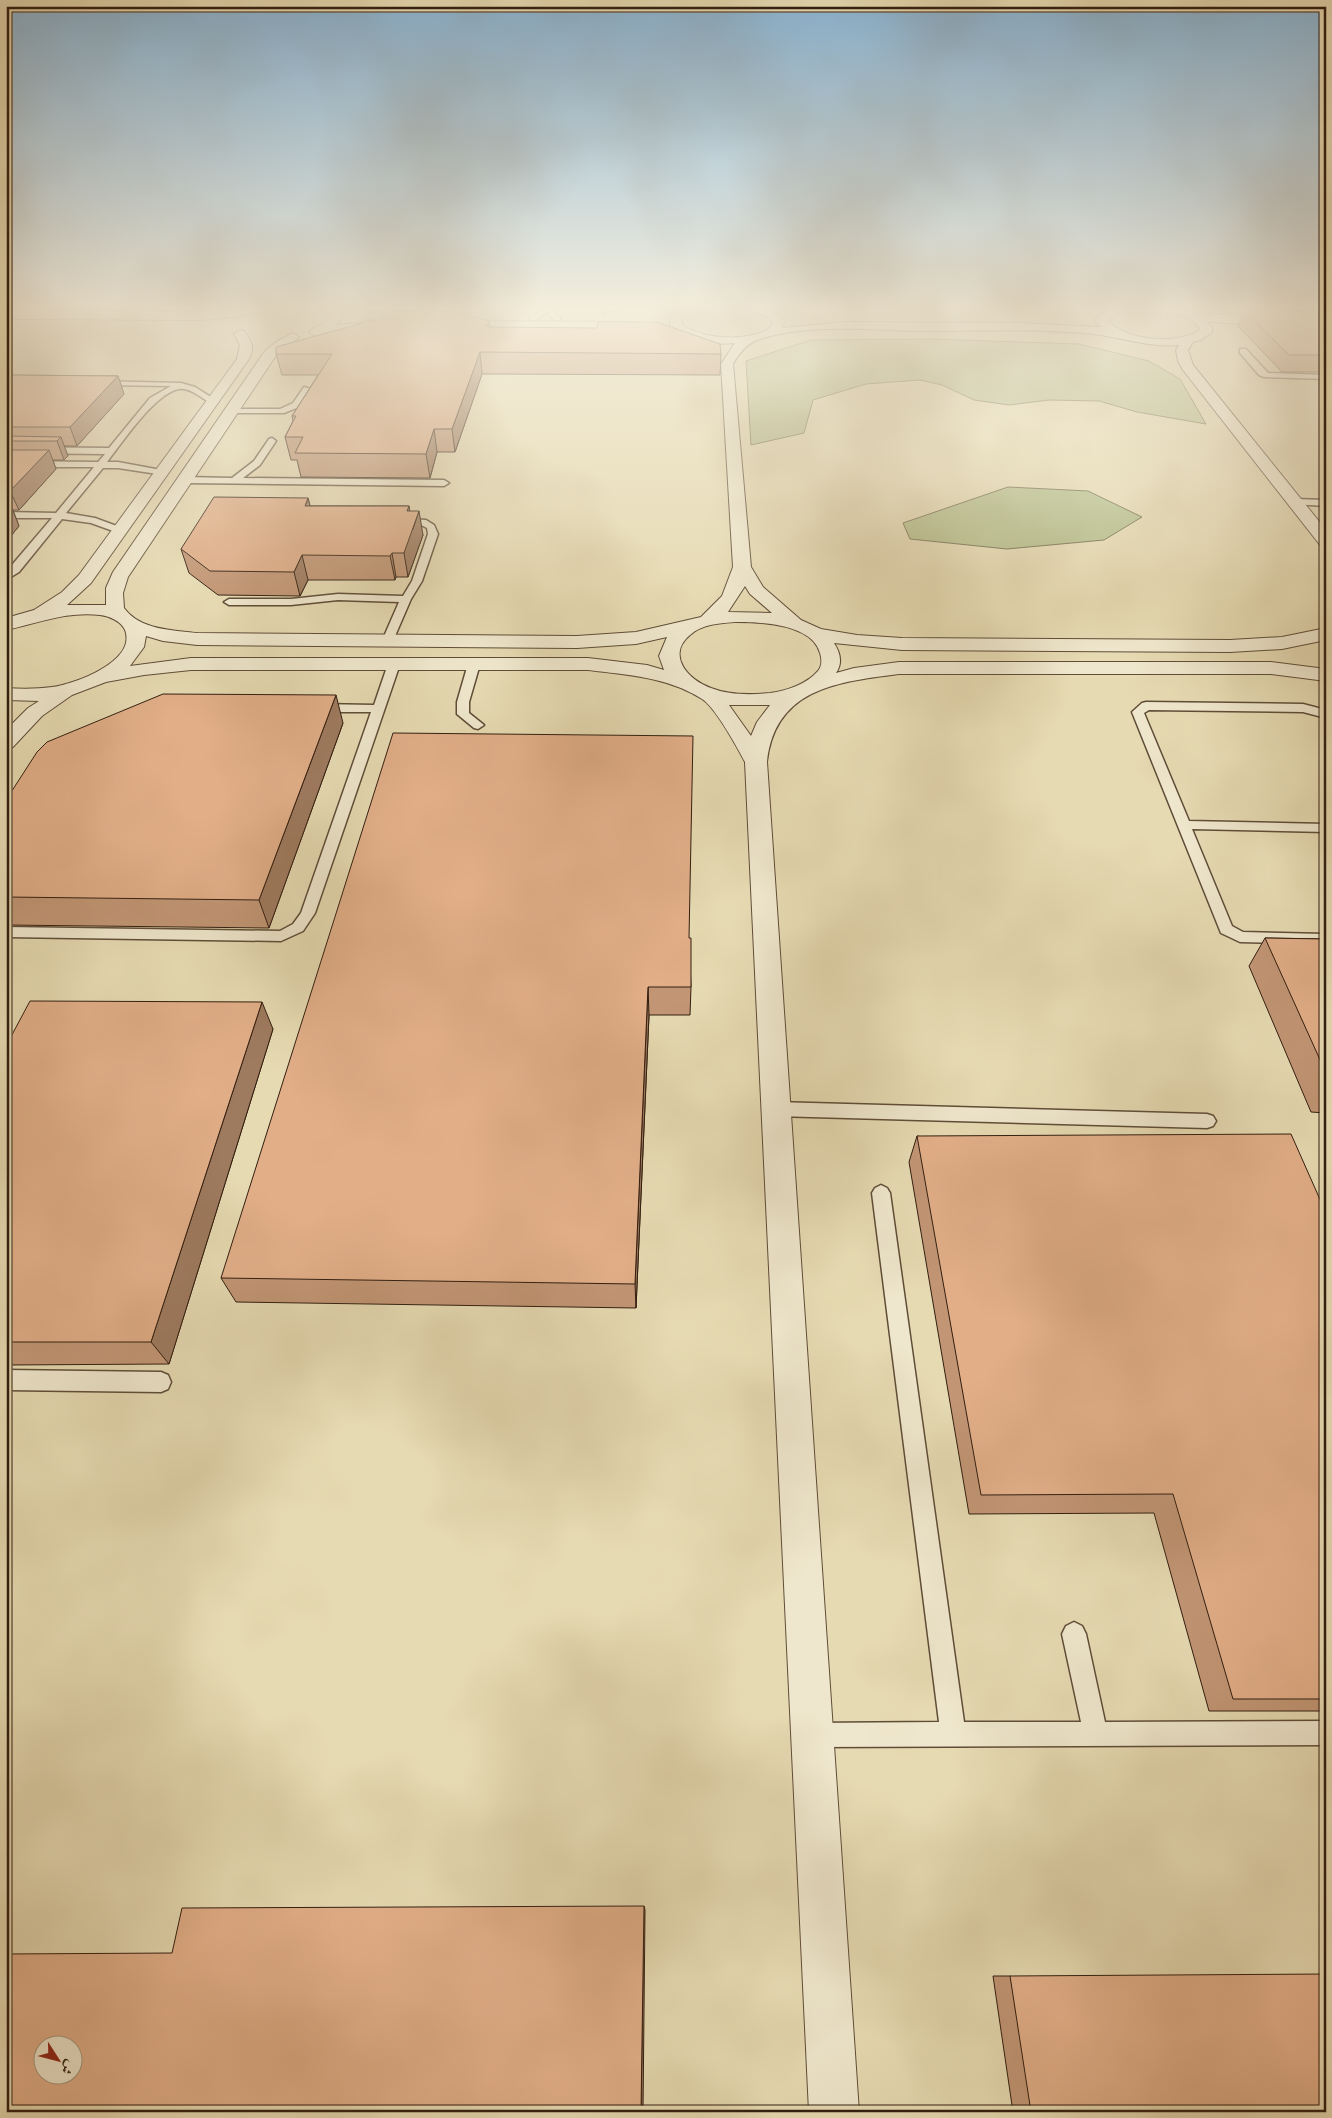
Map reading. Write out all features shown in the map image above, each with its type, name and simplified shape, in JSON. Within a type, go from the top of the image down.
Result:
[{"type":"street","points":[[41,613],[68,596],[78,587],[210,406]]},
{"type":"street","points":[[117,614],[113,604],[116,582],[235,406]]},
{"type":"street","points":[[684,681],[673,670],[669,658],[671,646],[679,635],[700,623],[730,600],[736,589],[742,567],[731,406]]},
{"type":"street","points":[[1219,406],[1326,541]]},
{"type":"street","points":[[742,567],[756,590],[775,608],[824,644],[830,654],[830,666],[824,676],[813,686]]},
{"type":"street","points":[[7,624],[41,613],[83,609],[101,610],[117,614],[128,620],[135,627],[163,635],[197,639],[600,641],[636,638],[730,616],[753,615],[777,618],[806,629],[857,642],[902,644],[1230,646],[1282,643],[1326,634]]},
{"type":"street","points":[[6,694],[30,695],[74,687],[97,678],[118,666],[132,653],[138,639],[135,627]]},
{"type":"street","points":[[97,678],[144,669],[190,664],[608,666],[647,671],[684,681],[709,694],[729,699],[752,701],[793,695],[813,686],[861,673],[923,667],[1271,668],[1326,675]]},
{"type":"street","points":[[6,743],[35,712],[74,687]]},
{"type":"street","points":[[709,694],[735,726],[756,762]]},
{"type":"street","points":[[793,695],[777,709],[765,725],[758,743],[756,762],[834,2112]]},
{"type":"lane","points":[[6,577],[15,570],[148,406]]},
{"type":"lane","points":[[232,411],[281,411],[294,406]]},
{"type":"lane","points":[[235,480],[257,464],[272,441]]},
{"type":"lane","points":[[6,450],[112,451]]},
{"type":"lane","points":[[6,464],[101,464],[134,467],[161,473]]},
{"type":"lane","points":[[185,480],[444,482]]},
{"type":"lane","points":[[1295,502],[1326,503]]},
{"type":"lane","points":[[6,515],[60,515],[89,519],[119,530]]},
{"type":"lane","points":[[388,641],[406,599],[417,581],[433,530],[423,522],[393,521]]},
{"type":"lane","points":[[229,602],[291,602],[338,597],[406,599]]},
{"type":"lane","points":[[6,932],[281,936],[295,931],[304,923],[308,913],[394,664]]},
{"type":"lane","points":[[474,664],[463,702],[463,714],[478,725]]},
{"type":"lane","points":[[1326,714],[1304,708],[1146,706],[1138,712],[1226,930],[1240,937],[1326,939]]},
{"type":"lane","points":[[309,708],[378,709]]},
{"type":"lane","points":[[1184,825],[1326,828]]},
{"type":"lane","points":[[776,1108],[1207,1121]]},
{"type":"lane","points":[[881,1193],[953,1735]]},
{"type":"lane","points":[[6,1380],[161,1382]]},
{"type":"lane","points":[[1074,1634],[1096,1734]]},
{"type":"lane","points":[[812,1735],[1326,1733]]},
{"type":"green space","points":[[749,406],[811,406],[804,433],[751,445]]},
{"type":"green space","points":[[1116,406],[1196,406],[1206,424],[1137,412]]},
{"type":"green space","points":[[1008,487],[1088,491],[1142,517],[1104,540],[1007,549],[910,539],[903,523]]},
{"type":"building","points":[[6,406],[90,406],[70,427],[6,427]]},
{"type":"building","points":[[299,406],[460,406],[452,429],[434,429],[426,454],[295,453],[303,437],[285,437],[296,416],[292,416]]},
{"type":"building","points":[[6,436],[61,437],[57,441],[6,441]]},
{"type":"building","points":[[6,450],[49,450],[10,491],[6,491]]},
{"type":"building","points":[[214,497],[308,498],[305,506],[409,506],[407,511],[419,511],[404,553],[392,553],[390,556],[302,555],[294,572],[210,571],[181,549]]},
{"type":"building","points":[[6,503],[11,506],[6,512]]},
{"type":"building","points":[[163,694],[336,695],[259,900],[6,897],[6,800],[37,752],[47,742]]},
{"type":"building","points":[[393,733],[693,736],[689,938],[691,938],[691,987],[648,987],[635,1284],[221,1278]]},
{"type":"building","points":[[1265,938],[1326,939],[1326,1073]]},
{"type":"building","points":[[30,1001],[262,1002],[151,1342],[6,1342],[6,1046]]},
{"type":"building","points":[[1291,1134],[1326,1213],[1326,1699],[1233,1699],[1173,1494],[981,1495],[917,1136]]},
{"type":"building","points":[[644,1906],[641,2112],[6,2112],[6,1954],[172,1953],[182,1908]]},
{"type":"building","points":[[1326,1974],[1326,2112],[1031,2112],[1010,1976]]}]
